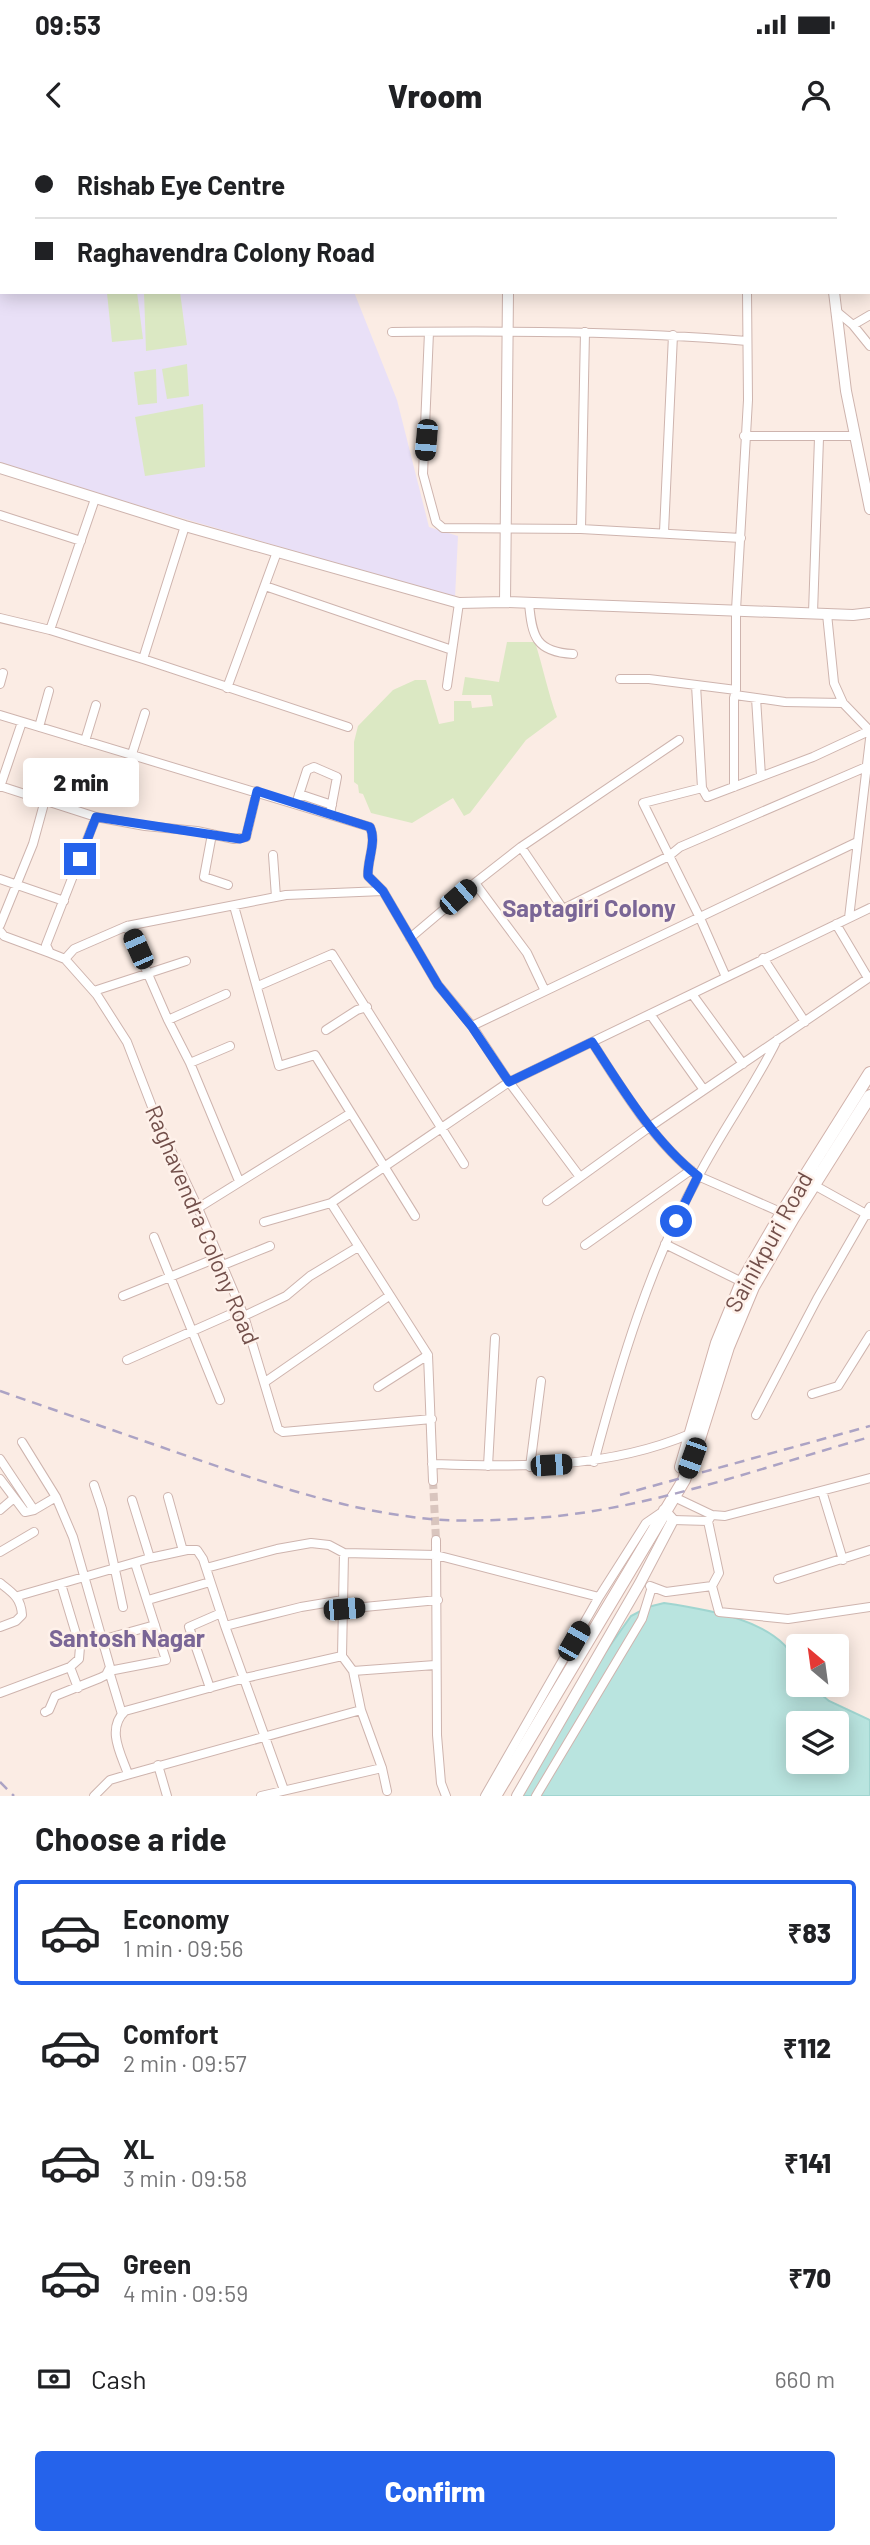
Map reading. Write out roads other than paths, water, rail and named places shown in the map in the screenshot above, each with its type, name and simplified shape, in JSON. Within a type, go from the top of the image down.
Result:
[{"type":"main road","name":"Sainikpuri Road","points":[[675,1491],[684,1480],[728,1347],[753,1287],[788,1215],[870,1073]]},
{"type":"main road","name":"Sainikpuri Road","points":[[675,1491],[717,1343],[742,1282],[788,1215],[814,1185],[870,1096]]},
{"type":"main road","points":[[495,1796],[654,1527],[669,1515],[675,1491]]},
{"type":"street","points":[[505,602],[508,294]]},
{"type":"street","points":[[734,787],[736,611],[748,400],[747,294]]},
{"type":"street","points":[[834,294],[846,391],[870,509]]},
{"type":"street","points":[[835,310],[853,325],[870,346]]},
{"type":"street","points":[[853,325],[870,315]]},
{"type":"street","points":[[392,332],[585,332],[747,341]]},
{"type":"street","points":[[429,332],[423,474],[436,522],[443,528],[581,529],[741,538]]},
{"type":"street","points":[[581,529],[585,332]]},
{"type":"street","points":[[664,532],[673,335]]},
{"type":"street","points":[[744,436],[855,436]]},
{"type":"street","points":[[813,613],[819,438]]},
{"type":"street","points":[[0,468],[186,526],[459,603],[505,602],[827,614],[870,613]]},
{"type":"street","points":[[50,630],[95,499]]},
{"type":"street","points":[[0,515],[80,541]]},
{"type":"street","points":[[143,659],[186,526]]},
{"type":"street","points":[[227,688],[276,552]]},
{"type":"street","points":[[265,586],[453,650]]},
{"type":"street","points":[[447,686],[459,603]]},
{"type":"street","points":[[529,603],[531,627],[537,639],[552,653],[573,654]]},
{"type":"street","points":[[827,614],[834,683],[843,702],[870,734],[849,918]]},
{"type":"street","points":[[0,618],[50,630],[143,659],[348,727]]},
{"type":"street","points":[[0,684],[3,673]]},
{"type":"street","points":[[620,679],[649,679],[696,685],[785,702],[843,702]]},
{"type":"street","points":[[696,685],[702,788],[707,797],[870,734]]},
{"type":"street","points":[[39,727],[49,691]]},
{"type":"street","points":[[756,698],[761,776]]},
{"type":"street","points":[[85,741],[96,705]]},
{"type":"street","points":[[132,754],[145,713]]},
{"type":"street","points":[[0,715],[296,804],[331,809]]},
{"type":"street","points":[[22,722],[0,786],[96,817],[234,839],[246,837],[257,791]]},
{"type":"street","points":[[410,938],[521,847],[678,740]]},
{"type":"street","points":[[296,804],[307,770],[314,767],[337,777],[331,809]]},
{"type":"street","points":[[521,847],[563,909],[669,856],[680,847],[866,767]]},
{"type":"street","points":[[702,788],[643,803],[726,977]]},
{"type":"street","points":[[299,794],[370,827],[373,839],[368,876],[383,891],[438,985],[472,1027],[509,1082],[580,1177]]},
{"type":"street","points":[[0,925],[33,844],[45,800]]},
{"type":"street","points":[[50,953],[46,945],[96,817]]},
{"type":"street","points":[[212,834],[204,877],[228,885]]},
{"type":"street","points":[[472,1027],[857,842]]},
{"type":"street","points":[[273,855],[276,897]]},
{"type":"street","points":[[0,879],[64,901]]},
{"type":"street","points":[[475,883],[527,953],[545,991]]},
{"type":"street","points":[[65,959],[74,949],[127,926],[276,897],[383,891]]},
{"type":"street","points":[[234,906],[279,1066],[315,1055],[415,1216]]},
{"type":"street","points":[[264,1222],[331,1203],[509,1082],[870,908]]},
{"type":"street","points":[[547,1201],[651,1126],[869,978],[836,924]]},
{"type":"street","points":[[127,926],[190,1063],[239,1181]]},
{"type":"street","name":"Raghavendra Colony Road","points":[[0,931],[4,936],[65,959],[94,991],[127,1042],[159,1125],[198,1208],[242,1313],[276,1425],[283,1433],[432,1419]]},
{"type":"street","points":[[258,986],[332,954],[464,1164]]},
{"type":"street","points":[[763,958],[805,1022]]},
{"type":"street","points":[[94,991],[186,961]]},
{"type":"street","points":[[692,993],[743,1064]]},
{"type":"street","points":[[168,1020],[226,994]]},
{"type":"street","points":[[326,1030],[357,1010],[367,1007]]},
{"type":"street","points":[[650,1014],[704,1090]]},
{"type":"street","points":[[594,1462],[609,1405],[653,1271],[694,1173],[777,1040]]},
{"type":"street","points":[[592,1042],[618,1084],[664,1145],[694,1173],[788,1215]]},
{"type":"street","points":[[190,1063],[230,1046]]},
{"type":"street","points":[[198,1208],[351,1114]]},
{"type":"street","points":[[585,1245],[694,1173]]},
{"type":"street","points":[[756,1415],[868,1212],[814,1185]]},
{"type":"street","points":[[331,1203],[428,1355],[433,1480]]},
{"type":"street","points":[[155,1237],[220,1400]]},
{"type":"street","points":[[665,1244],[742,1282]]},
{"type":"street","points":[[123,1296],[171,1277],[270,1246]]},
{"type":"street","points":[[127,1360],[286,1296],[310,1276],[358,1247]]},
{"type":"street","points":[[265,1382],[389,1296]]},
{"type":"street","points":[[812,1394],[838,1386],[870,1335]]},
{"type":"street","points":[[488,1466],[495,1338]]},
{"type":"street","points":[[378,1387],[428,1355]]},
{"type":"street","points":[[530,1466],[541,1381]]},
{"type":"street","points":[[432,1464],[530,1466],[594,1462],[664,1445],[690,1434]]},
{"type":"street","points":[[22,1441],[56,1497],[73,1537],[122,1714],[115,1735],[128,1774]]},
{"type":"street","points":[[0,1459],[34,1510]]},
{"type":"street","points":[[485,1796],[599,1597],[646,1523],[669,1515],[710,1518],[725,1516],[870,1478]]},
{"type":"street","points":[[0,1479],[22,1510],[34,1510],[56,1497]]},
{"type":"street","points":[[94,1485],[102,1509],[123,1607]]},
{"type":"street","points":[[675,1491],[710,1518],[719,1573],[712,1586],[719,1612],[788,1619],[870,1608]]},
{"type":"street","points":[[822,1491],[843,1560]]},
{"type":"street","points":[[168,1497],[183,1551]]},
{"type":"street","points":[[0,1510],[14,1498]]},
{"type":"street","points":[[132,1500],[150,1558]]},
{"type":"street","points":[[517,1796],[640,1583],[669,1515]]},
{"type":"street","points":[[0,1552],[34,1532]]},
{"type":"street","points":[[436,1540],[438,1646],[435,1665],[440,1768],[446,1796]]},
{"type":"street","points":[[206,1568],[276,1549],[311,1543],[329,1545],[344,1553],[436,1555],[599,1597]]},
{"type":"street","points":[[18,1596],[150,1558],[197,1550],[211,1581],[285,1790]]},
{"type":"street","points":[[778,1579],[870,1550]]},
{"type":"street","points":[[344,1553],[342,1656],[353,1671],[361,1710],[382,1768],[387,1791]]},
{"type":"street","points":[[45,1712],[49,1710],[55,1696],[100,1678],[109,1671],[166,1660],[135,1563]]},
{"type":"street","points":[[148,1600],[211,1581]]},
{"type":"street","points":[[0,1583],[18,1596],[22,1615],[16,1621],[0,1627]]},
{"type":"street","points":[[640,1583],[666,1592],[712,1586]]},
{"type":"street","points":[[0,1693],[70,1667],[79,1659],[80,1647],[61,1584]]},
{"type":"street","points":[[536,1796],[642,1619],[652,1587]]},
{"type":"street","points":[[225,1626],[301,1608],[438,1600]]},
{"type":"street","points":[[210,1688],[189,1627],[221,1613]]},
{"type":"street","points":[[101,1640],[155,1625]]},
{"type":"street","points":[[122,1714],[245,1678],[342,1656]]},
{"type":"street","points":[[353,1671],[435,1665]]},
{"type":"street","points":[[70,1667],[78,1688]]},
{"type":"street","points":[[94,1796],[110,1780],[128,1774],[361,1710]]},
{"type":"street","points":[[158,1765],[167,1796]]},
{"type":"street","points":[[261,1796],[382,1768]]},
{"type":"water","points":[[664,1603],[740,1619],[775,1637],[786,1647],[786,1698],[825,1698],[870,1720],[870,1796],[516,1796],[595,1667],[631,1616],[648,1607]]},
{"type":"tunnel","points":[[433,1481],[436,1540]]},
{"type":"railway","points":[[0,1391],[309,1495],[369,1510],[443,1520],[536,1518],[620,1506],[705,1486],[870,1437]]},
{"type":"railway","points":[[620,1495],[870,1426]]},
{"type":"railway","points":[[0,1782],[14,1796]]},
{"type":"district","name":"Saptagiri Colony","points":[[589,909]]},
{"type":"district","name":"Santosh Nagar","points":[[127,1639]]}]
